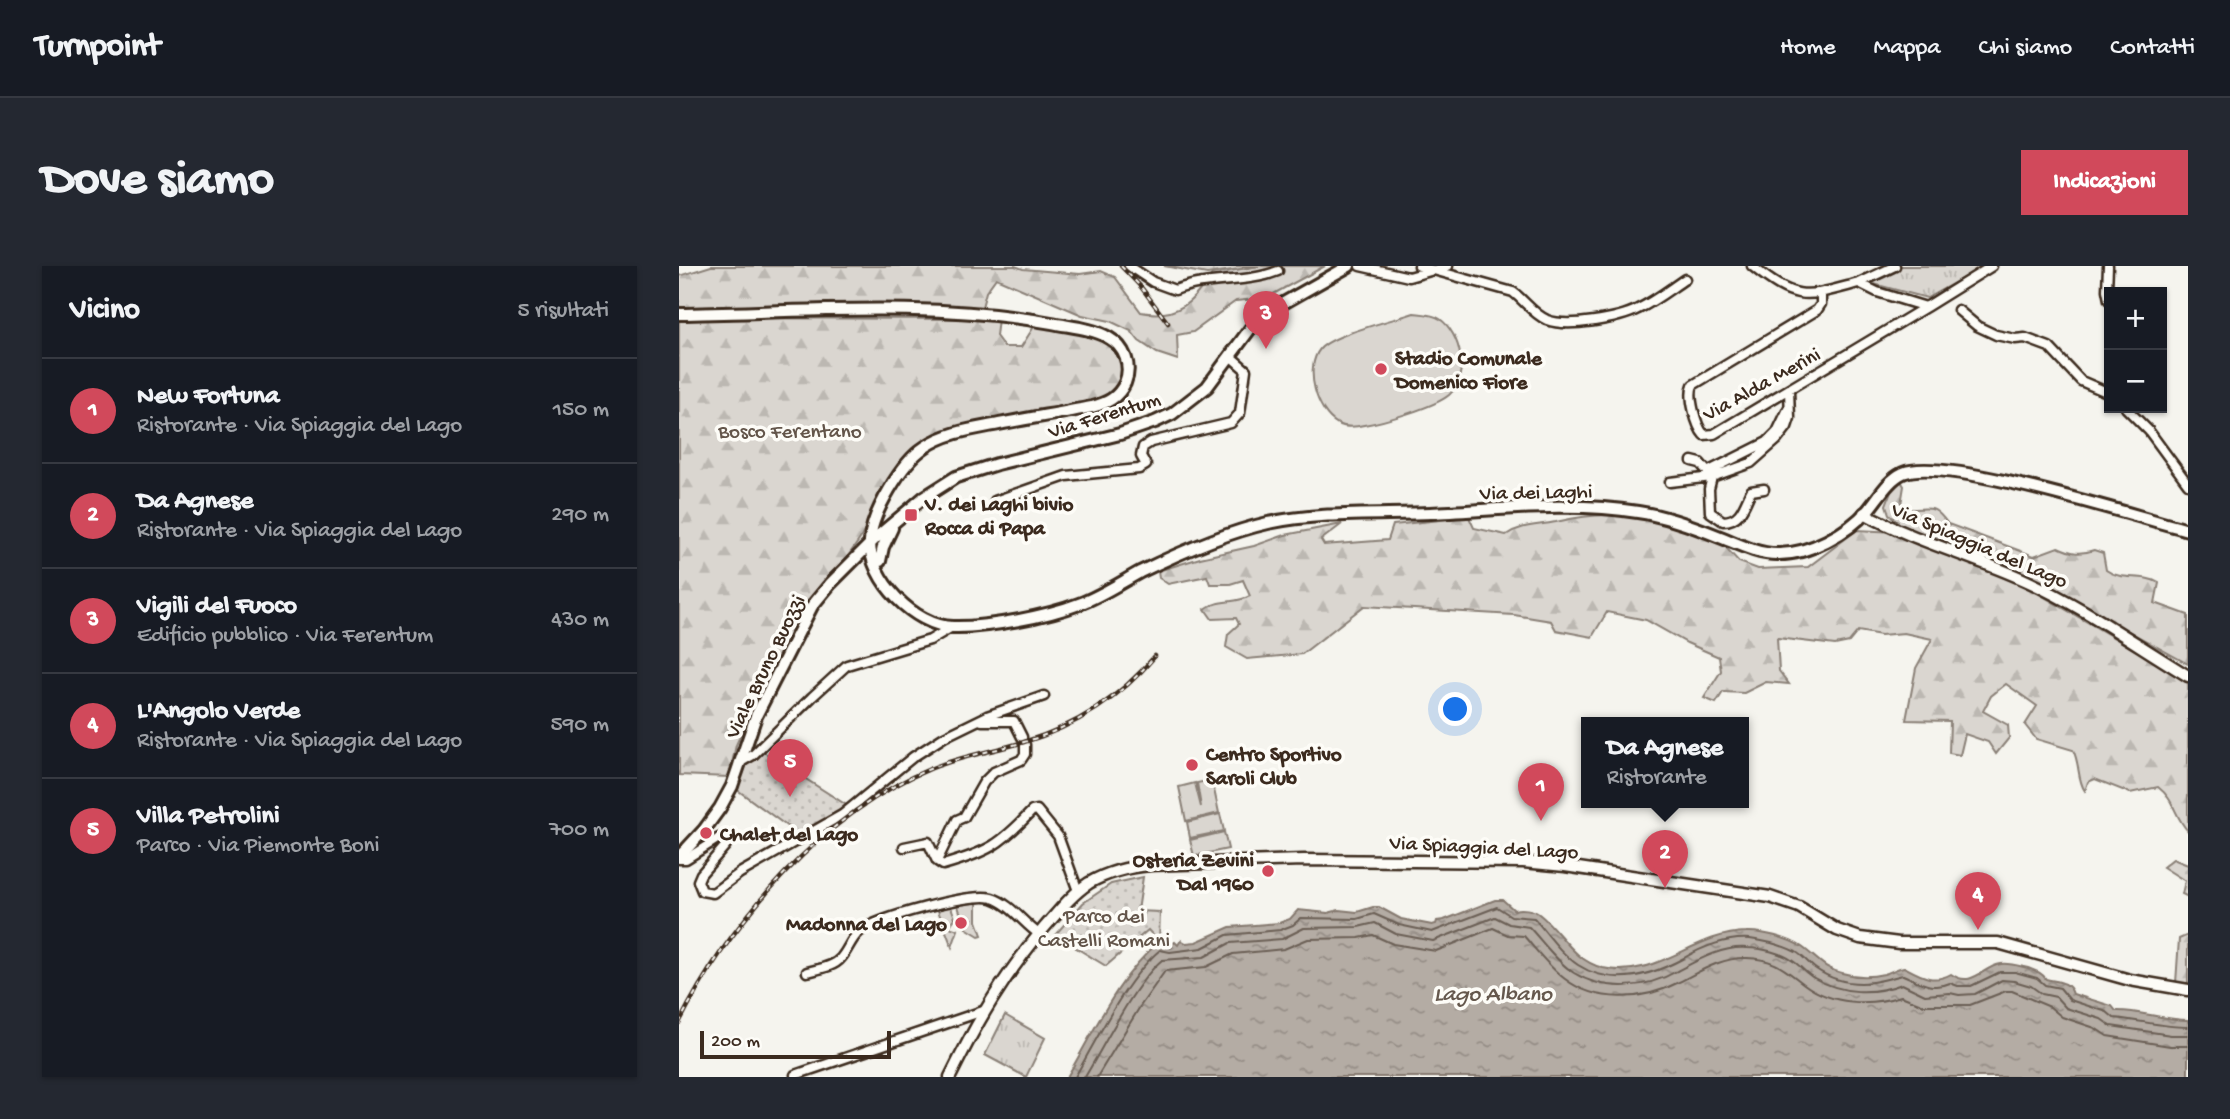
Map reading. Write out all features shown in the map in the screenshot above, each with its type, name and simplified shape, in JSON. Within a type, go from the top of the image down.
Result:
[{"type":"main road","name":"Via Ferentum","points":[[847,568],[879,535],[942,484],[966,473],[1109,437],[1164,418],[1198,395],[1212,381],[1264,314],[1349,266]]},
{"type":"main road","name":"Via dei Laghi","points":[[679,314],[840,311],[984,314],[1088,330],[1109,338],[1122,351],[1128,364],[1127,376],[1120,393],[1112,400],[1095,406],[946,436],[919,452],[895,482],[874,522],[870,543],[872,557],[892,593],[909,610],[934,624],[952,627],[1000,622],[1075,606],[1167,560],[1253,527],[1288,520],[1540,509],[1606,509],[1659,516],[1751,550],[1781,554],[1801,550],[1851,524],[1888,485],[1900,475],[1914,470],[1932,470],[2012,482],[2188,530]]},
{"type":"main road","name":"Via dei Laghi","points":[[881,570],[879,535],[895,482]]},
{"type":"main road","points":[[888,505],[896,514],[906,512]]},
{"type":"main road","points":[[847,568],[874,522]]},
{"type":"main road","points":[[847,568],[864,564],[881,570],[885,541],[895,522]]},
{"type":"main road","name":"Viale Bruno Buozzi","points":[[679,858],[704,830],[732,786],[756,716],[807,615],[818,597],[847,568]]},
{"type":"street","points":[[1129,266],[1153,282],[1175,290],[1191,284],[1235,281],[1278,271]]},
{"type":"street","points":[[1360,266],[1406,277],[1448,266]]},
{"type":"street","points":[[1419,266],[1513,292],[1545,319],[1571,324],[1628,314],[1685,279]]},
{"type":"street","points":[[1752,266],[1791,293],[1807,295],[1859,283],[1882,269],[1895,266]]},
{"type":"street","name":"Via Alda Merini","points":[[1821,293],[1821,304],[1817,310],[1700,379],[1691,390],[1703,434],[1709,435],[1789,390],[1992,266]]},
{"type":"street","points":[[2106,287],[2108,266]]},
{"type":"street","points":[[1859,283],[1877,292],[1926,307]]},
{"type":"street","points":[[1958,310],[1977,326],[1996,335],[2025,338],[2049,347],[2081,381],[2104,391]]},
{"type":"street","points":[[995,501],[1066,476],[1139,469],[1146,465],[1141,456],[1143,447],[1151,442],[1231,423],[1240,413],[1246,370],[1230,356]]},
{"type":"street","points":[[1671,482],[1748,465],[1763,454],[1787,427],[1789,390]]},
{"type":"street","points":[[2131,413],[2149,431],[2188,484]]},
{"type":"street","points":[[1692,461],[1700,463],[1712,474]]},
{"type":"street","points":[[1712,474],[1709,510],[1723,521],[1733,519],[1739,514],[1752,491],[1764,489]]},
{"type":"street","name":"Via Spiaggia del Lago","points":[[1864,513],[1905,534],[2043,589],[2188,676]]},
{"type":"street","points":[[739,763],[753,755],[847,665],[933,639],[952,627]]},
{"type":"street","points":[[679,858],[686,859],[724,838],[726,845],[698,881],[700,889],[706,893],[717,891],[740,873],[833,821],[921,751],[975,721],[1044,696]]},
{"type":"street","points":[[937,861],[957,820],[964,817],[986,779],[994,772],[1021,760],[1025,754],[1016,723],[975,721]]},
{"type":"street","points":[[904,847],[928,842],[937,861],[943,864],[994,846],[1008,836],[1032,811],[1037,810],[1058,836],[1078,891]]},
{"type":"street","name":"Via Spiaggia del Lago","points":[[950,1077],[983,1011],[1039,934],[1078,891],[1112,872],[1150,865],[1304,860],[1547,864],[1770,897],[1803,909],[1841,932],[1865,939],[1899,943],[2001,943],[2130,981],[2188,989]]},
{"type":"street","points":[[807,972],[838,961],[863,929],[967,897],[997,900],[1039,934]]},
{"type":"street","points":[[795,1075],[983,1011]]},
{"type":"green space","points":[[711,266],[1015,266],[1080,274],[1101,271],[1115,277],[1141,312],[1154,314],[1183,306],[1198,293],[1212,274],[1259,266],[1325,266],[1266,298],[1236,301],[1193,332],[1177,335],[1178,360],[1157,353],[1139,341],[1131,331],[1110,321],[1082,315],[996,278],[986,292],[982,307],[679,309],[679,276]]},
{"type":"green space","points":[[1164,266],[1259,266],[1207,274]]},
{"type":"green space","points":[[1899,266],[1984,266],[1927,298],[1870,283]]},
{"type":"green space","points":[[1414,313],[1437,317],[1453,335],[1458,345],[1461,367],[1456,387],[1442,400],[1383,421],[1348,427],[1338,424],[1324,410],[1315,389],[1313,367],[1320,349],[1350,333]]},
{"type":"green space","name":"Bosco Ferentano","points":[[679,318],[998,319],[996,336],[1004,347],[1021,347],[1035,325],[1089,332],[1116,347],[1126,372],[1110,398],[918,446],[901,463],[860,539],[838,570],[811,599],[747,720],[736,745],[729,777],[679,775]]},
{"type":"green space","points":[[1901,481],[1904,486],[1901,504],[1906,509],[1934,510],[1948,524],[2034,556],[2058,547],[2076,553],[2094,550],[2103,553],[2106,570],[2112,574],[2146,578],[2159,583],[2155,603],[2188,615],[2188,664],[2011,566],[1902,526],[1889,514],[1886,505],[1891,492]]},
{"type":"green space","points":[[1607,515],[1644,517],[1721,542],[1739,562],[1758,569],[1808,567],[1857,530],[1896,532],[2005,574],[2188,681],[2188,831],[2168,797],[2158,787],[2130,793],[2095,779],[2088,782],[2085,791],[2073,750],[2036,739],[2025,725],[2037,706],[2006,684],[1991,696],[1983,711],[2008,725],[2009,738],[1996,754],[1988,742],[1965,734],[1960,755],[1949,753],[1950,721],[1906,720],[1916,668],[1932,639],[1904,633],[1881,635],[1858,631],[1849,642],[1835,645],[1777,638],[1779,671],[1789,684],[1766,682],[1744,693],[1723,692],[1716,703],[1704,698],[1721,671],[1719,657],[1646,620],[1607,612],[1592,637],[1556,630],[1551,621],[1514,615],[1364,606],[1302,654],[1247,659],[1226,647],[1228,634],[1239,624],[1236,618],[1212,619],[1205,609],[1250,596],[1243,580],[1230,584],[1210,584],[1207,576],[1168,584],[1159,578],[1158,571],[1254,546],[1285,535],[1342,524],[1321,540],[1324,545],[1388,540],[1393,525],[1469,517],[1474,528],[1506,535],[1530,526]]},
{"type":"green space","points":[[759,749],[851,808],[803,838],[732,786],[739,763]]},
{"type":"green space","points":[[1212,780],[1219,813],[1186,821],[1179,787],[1195,783],[1201,807],[1197,783]]},
{"type":"green space","points":[[1220,814],[1224,831],[1190,838],[1187,822]]},
{"type":"green space","points":[[1224,832],[1228,849],[1194,856],[1190,840]]},
{"type":"green space","points":[[2173,859],[2188,865],[2188,897],[2182,894],[2185,881],[2163,867]]},
{"type":"green space","name":"Parco dei Castelli Romani","points":[[1143,877],[1138,911],[1160,912],[1159,942],[1148,930],[1106,966],[1055,935],[1083,903],[1111,884]]},
{"type":"green space","points":[[977,901],[977,921],[982,935],[979,936],[966,928],[972,919],[961,915],[957,903]]},
{"type":"green space","points":[[950,904],[955,918],[949,927],[958,930],[952,947],[937,908]]},
{"type":"green space","points":[[2188,935],[2188,983],[2176,983],[2179,939]]},
{"type":"green space","points":[[1005,1015],[1045,1038],[1026,1077],[985,1055]]},
{"type":"water","name":"Lago Albano","points":[[1495,900],[1503,900],[1514,910],[1527,909],[1536,912],[1583,959],[1603,968],[1640,968],[1727,934],[1752,932],[1790,941],[1830,969],[1852,975],[1879,975],[1904,967],[1927,978],[1951,974],[1966,979],[2001,964],[2028,968],[2046,979],[2066,984],[2073,994],[2112,1006],[2116,1011],[2188,1020],[2188,1077],[1067,1077],[1119,988],[1159,942],[1169,945],[1175,942],[1178,945],[1181,940],[1186,943],[1196,942],[1230,927],[1279,923],[1290,919],[1298,910],[1357,912],[1379,907],[1401,919],[1432,925]]},
{"type":"railway","points":[[1121,266],[1168,323]]},
{"type":"railway","points":[[679,1023],[701,984],[754,908],[818,841],[854,812],[892,788],[932,768],[1024,742],[1080,719],[1127,685],[1155,656]]},
{"type":"place","name":"Vigili del Fuoco","points":[[1266,349]]},
{"type":"place","name":"Stadio Comunale Domenico Fiore","points":[[1381,369]]},
{"type":"place","name":"V. dei Laghi bivio Rocca di Papa","points":[[911,515]]},
{"type":"place","name":"Centro Sportivo Saroli Club","points":[[1192,765]]},
{"type":"place","name":"Villa Petrolini","points":[[790,797]]},
{"type":"place","name":"New Fortuna","points":[[1541,821]]},
{"type":"place","name":"Chalet del Lago","points":[[706,833]]},
{"type":"place","name":"Osteria Zevini Dal 1960","points":[[1268,871]]},
{"type":"place","name":"Da Agnese","points":[[1665,888]]},
{"type":"place","name":"Madonna del Lago","points":[[961,923]]},
{"type":"place","name":"L'Angolo Verde","points":[[1978,930]]}]
